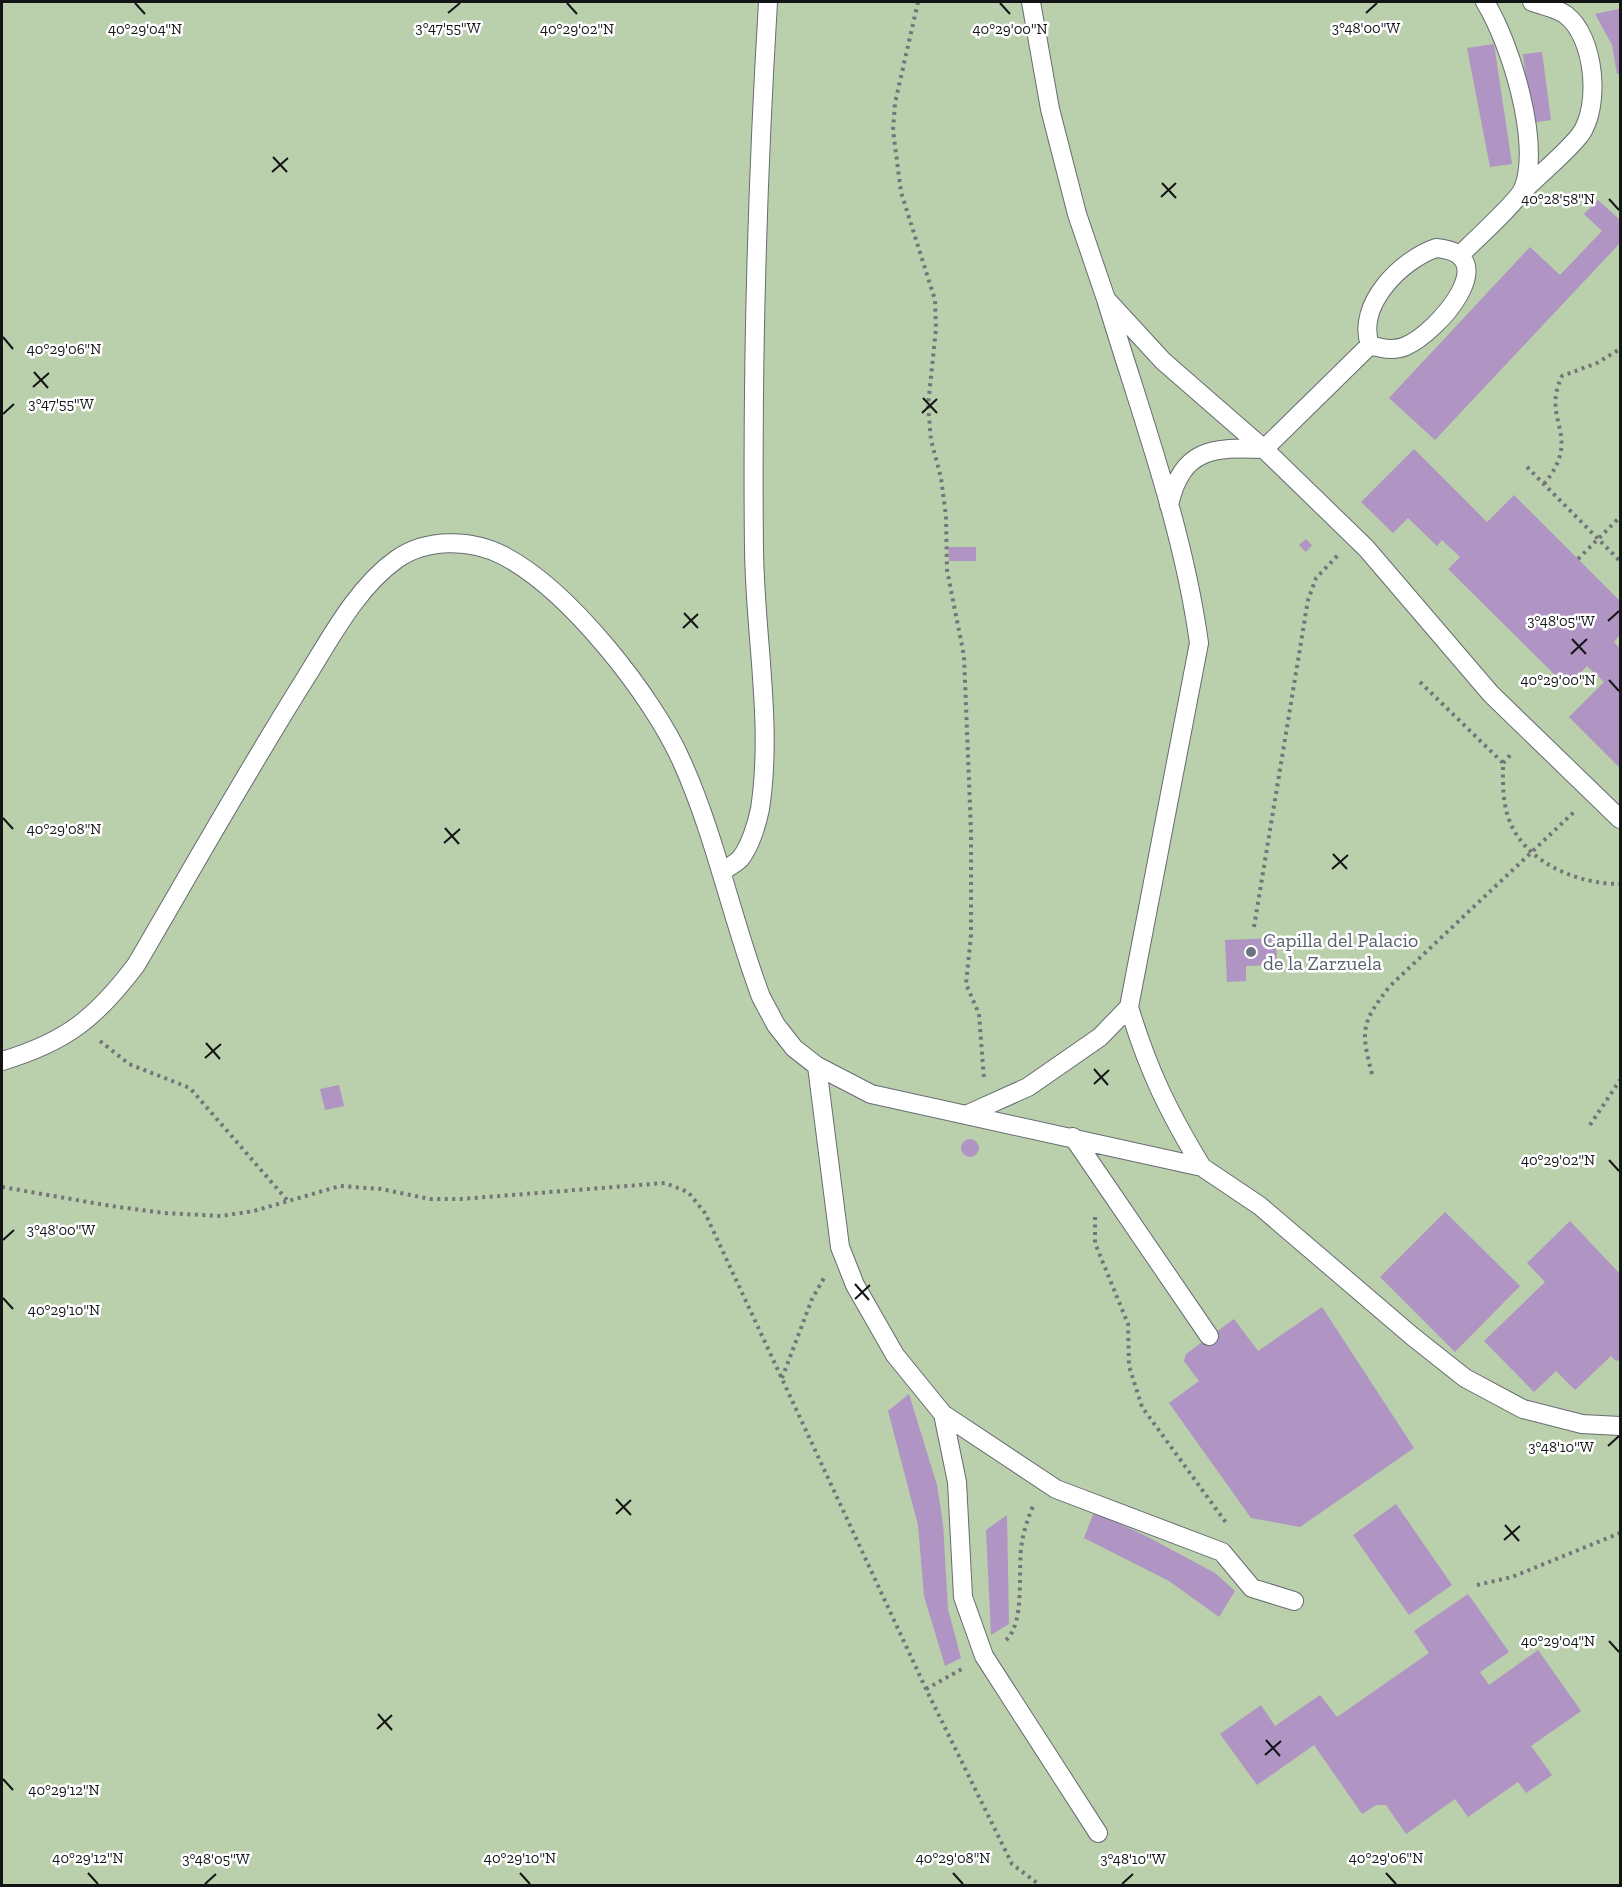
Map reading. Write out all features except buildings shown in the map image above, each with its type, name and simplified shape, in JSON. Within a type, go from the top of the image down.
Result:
[{"type":"lane","points":[[721,872],[740,859],[752,836],[760,809],[764,748],[754,553],[754,355],[761,122],[768,2]]},
{"type":"lane","points":[[1031,2],[1050,109],[1077,214],[1106,299],[1169,505],[1192,594],[1199,643],[1129,1007],[1145,1059],[1166,1108],[1202,1167]]},
{"type":"lane","points":[[1485,2],[1496,18],[1515,73],[1522,108],[1530,161],[1522,192]]},
{"type":"lane","points":[[1460,255],[1580,134],[1593,108],[1592,81],[1584,39],[1566,15],[1532,2]]},
{"type":"lane","points":[[1436,248],[1452,249],[1460,255],[1466,266],[1466,282],[1458,298],[1431,327],[1407,345],[1393,349],[1370,345],[1366,334],[1372,304],[1403,268],[1416,255],[1436,248]]},
{"type":"lane","points":[[1106,299],[1163,361],[1264,448],[1355,538],[1491,694],[1620,819]]},
{"type":"lane","points":[[1169,505],[1174,483],[1191,460],[1224,447],[1264,448],[1370,345]]},
{"type":"lane","points":[[2,1061],[29,1053],[56,1040],[88,1019],[111,998],[136,965],[275,727],[338,628],[377,576],[397,559],[420,547],[449,543],[475,546],[503,555],[534,576],[579,619],[623,669],[668,732],[697,798],[761,997],[776,1025],[794,1048],[817,1066],[872,1094],[1202,1167],[1260,1206],[1412,1336],[1465,1378],[1523,1409],[1582,1424],[1620,1426]]},
{"type":"lane","points":[[968,1114],[1028,1087],[1100,1037],[1129,1007]]},
{"type":"lane","points":[[817,1066],[840,1247],[855,1286],[895,1355],[943,1414],[1056,1489],[1222,1552],[1252,1588],[1294,1601]]},
{"type":"lane","points":[[1073,1137],[1209,1336]]},
{"type":"lane","points":[[943,1414],[957,1482],[963,1597],[984,1656],[1098,1833]]},
{"type":"path","points":[[918,2],[895,103],[893,130],[902,192],[936,300],[936,329],[927,405],[930,440],[941,478],[946,516],[947,570],[964,656],[969,720],[971,935],[966,984],[979,1014],[983,1077],[993,1103]]},
{"type":"path","points":[[1544,484],[1561,457],[1564,441],[1554,403],[1562,376],[1597,363],[1620,349]]},
{"type":"path","points":[[1527,467],[1620,561]]},
{"type":"path","points":[[1578,559],[1620,517]]},
{"type":"path","points":[[1254,927],[1308,600],[1316,578],[1355,538]]},
{"type":"path","points":[[1420,682],[1503,762],[1503,790],[1510,824],[1533,852],[1564,874],[1586,882],[1620,884]]},
{"type":"path","points":[[1371,1074],[1363,1042],[1368,1014],[1390,986],[1593,794]]},
{"type":"path","points":[[88,1019],[99,1040],[110,1051],[129,1064],[190,1089],[287,1200]]},
{"type":"path","points":[[1590,1125],[1620,1080]]},
{"type":"path","points":[[2,1187],[142,1210],[221,1216],[255,1211],[340,1186],[381,1189],[430,1199],[665,1183],[688,1192],[705,1213],[926,1689],[1012,1864],[1041,1886]]},
{"type":"path","points":[[1112,1193],[1096,1206],[1095,1243],[1128,1324],[1129,1366],[1134,1386],[1143,1407],[1230,1527]]},
{"type":"path","points":[[781,1379],[812,1299],[840,1247]]},
{"type":"path","points":[[926,1689],[984,1656],[1011,1635],[1017,1620],[1022,1542],[1044,1481]]},
{"type":"path","points":[[1477,1585],[1512,1577],[1620,1533]]},
{"type":"green space","points":[[2,2],[1620,2],[1620,1885],[2,1886]]},
{"type":"place","name":"Capilla del Palacio de la Zarzuela","points":[[1251,952]]}]
